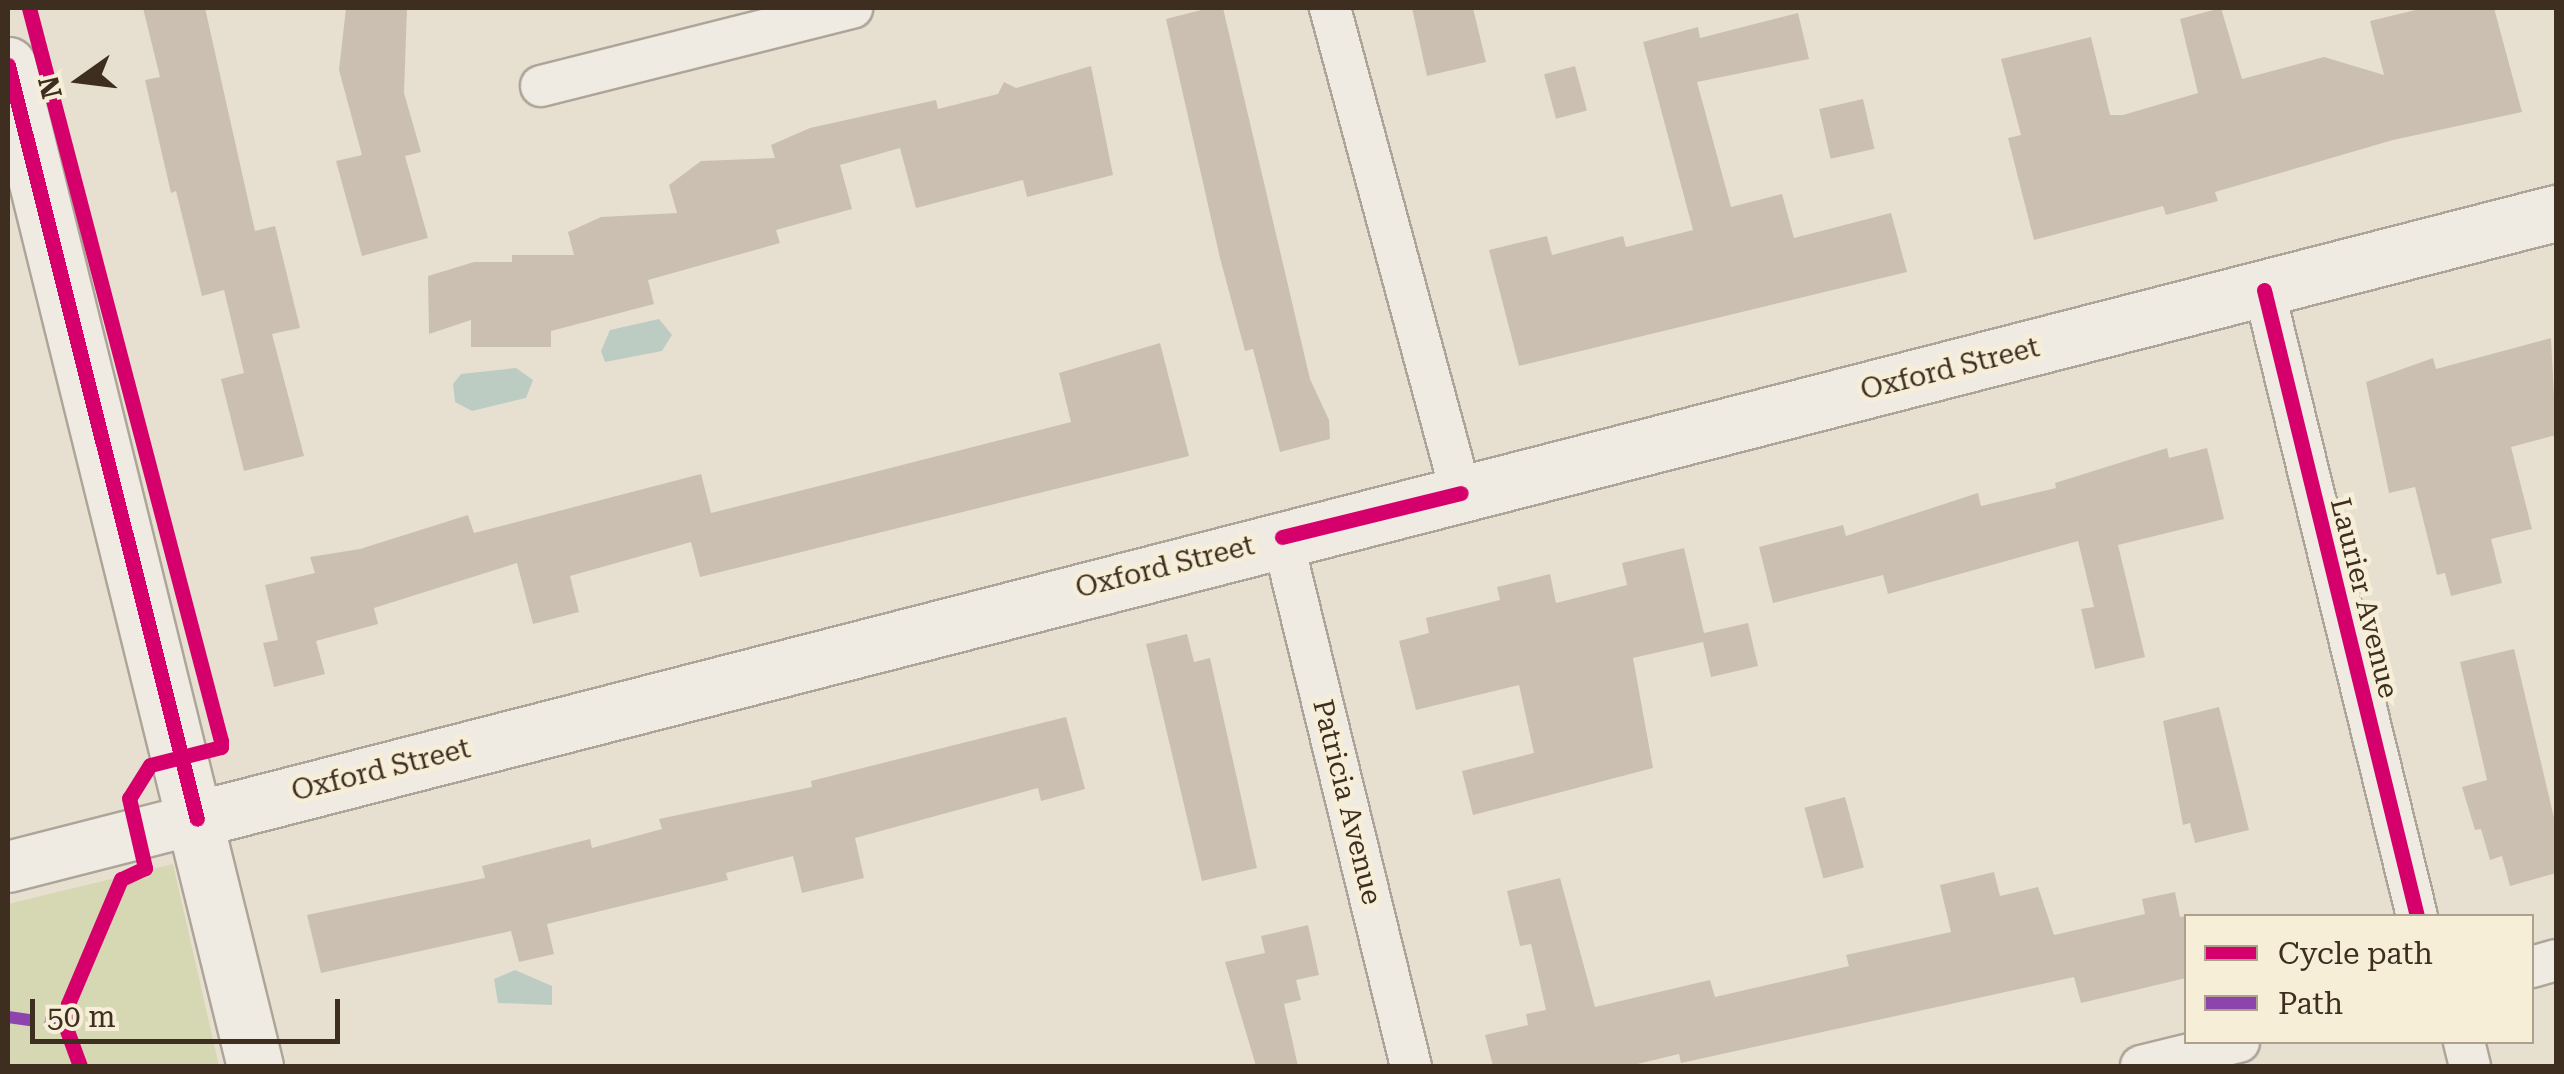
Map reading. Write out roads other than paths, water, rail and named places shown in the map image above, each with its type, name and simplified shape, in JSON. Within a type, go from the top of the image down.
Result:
[{"type":"main road","points":[[8,65],[198,819],[255,1066]]},
{"type":"main road","name":"Oxford Street","points":[[198,819],[1282,537],[2556,213]]},
{"type":"street","points":[[542,86],[852,8]]},
{"type":"street","points":[[1330,8],[1461,494]]},
{"type":"street","name":"Laurier Avenue","points":[[2264,290],[2417,914]]},
{"type":"street","name":"Patricia Avenue","points":[[1282,537],[1411,1066]]},
{"type":"street","name":"Oxford Street","points":[[8,867],[198,819]]},
{"type":"street","points":[[2140,1066],[2231,1044]]}]
